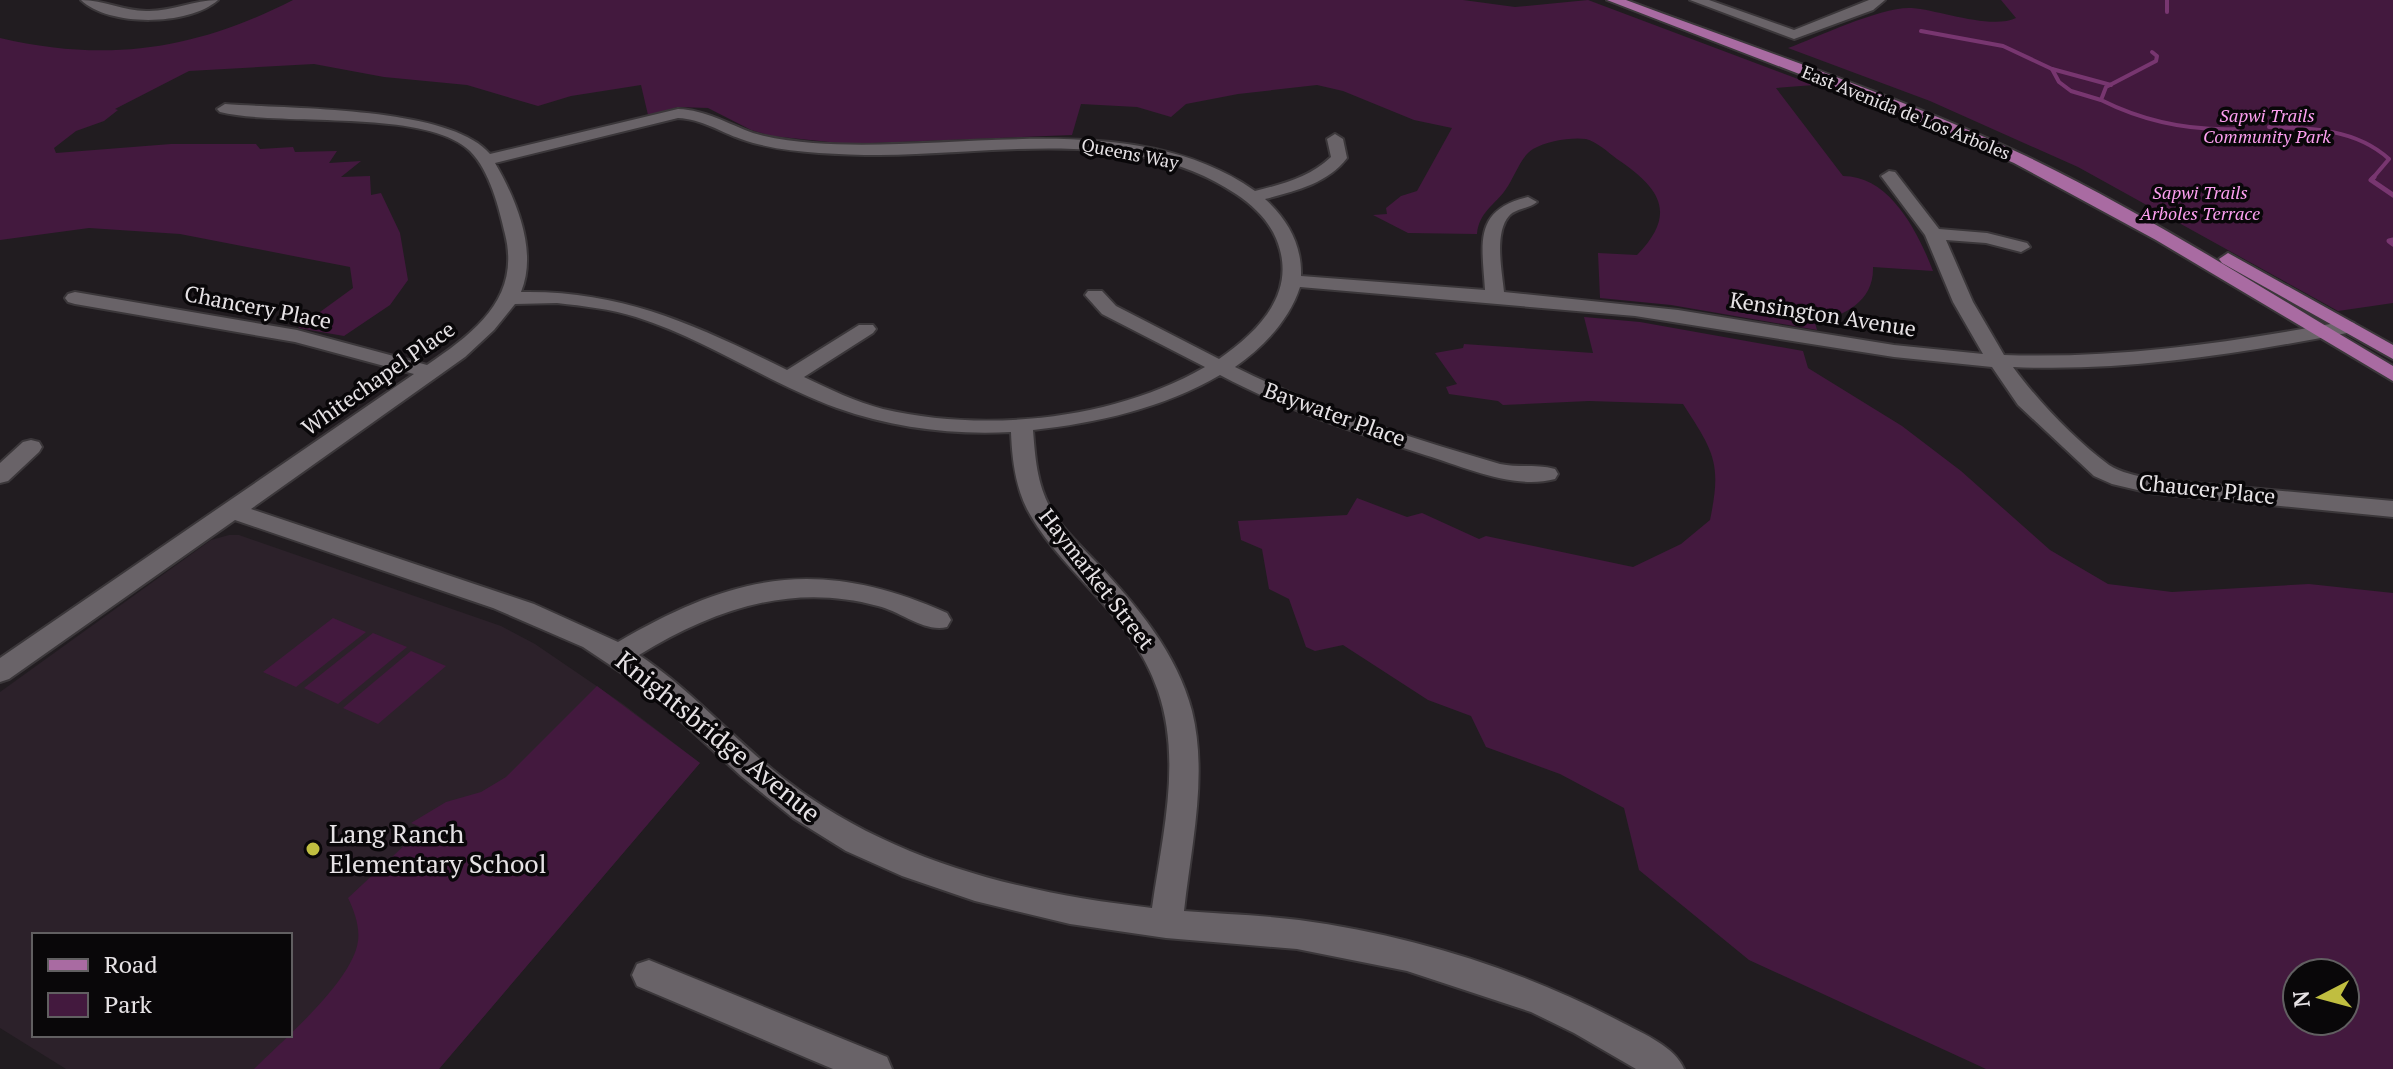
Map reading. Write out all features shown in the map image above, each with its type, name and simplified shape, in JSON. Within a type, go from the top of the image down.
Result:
[{"type":"main road","name":"East Avenida de Los Arboles","points":[[1614,0],[1901,107],[1961,133],[2085,195],[2393,375]]},
{"type":"main road","name":"East Avenida de Los Arboles","points":[[1641,0],[1884,89],[1983,129],[2159,219],[2393,353]]},
{"type":"street","points":[[88,0],[107,9],[155,16],[187,12],[211,0]]},
{"type":"street","points":[[1697,0],[1794,35],[1868,7],[1878,0]]},
{"type":"street","points":[[225,109],[415,123],[459,137],[476,147],[486,160]]},
{"type":"street","name":"Queens Way","points":[[486,160],[688,112],[704,115],[749,137],[817,148],[873,150],[1041,141],[1114,147],[1192,166],[1225,179],[1253,197],[1272,215],[1286,236],[1292,258],[1292,281]]},
{"type":"street","points":[[1253,197],[1299,184],[1329,169],[1339,158],[1335,139]]},
{"type":"street","name":"Whitechapel Place","points":[[0,672],[431,372],[482,332],[509,298],[519,271],[520,249],[486,160]]},
{"type":"street","name":"Chaucer Place","points":[[1889,176],[1934,234],[1963,302],[1997,360],[2026,400],[2085,458],[2120,479],[2150,486],[2393,509]]},
{"type":"street","points":[[1495,298],[1495,219],[1505,210],[1528,202]]},
{"type":"street","points":[[1934,234],[1987,238],[2021,247]]},
{"type":"street","points":[[509,298],[579,299],[643,311],[840,402],[896,417],[946,423],[1022,424],[1135,404],[1180,388],[1221,367],[1251,345],[1271,325],[1285,302],[1292,281]]},
{"type":"street","name":"Kensington Avenue","points":[[1292,281],[1635,310],[1861,346],[1997,360],[2081,363],[2168,358],[2347,327]]},
{"type":"street","name":"Baywater Place","points":[[1095,295],[1109,310],[1282,399],[1503,472],[1547,474]]},
{"type":"street","name":"Chancery Place","points":[[75,298],[297,336],[431,372]]},
{"type":"street","points":[[790,377],[866,329]]},
{"type":"street","name":"Haymarket Street","points":[[1022,424],[1024,468],[1038,507],[1058,535],[1137,622],[1155,652],[1178,710],[1185,769],[1166,924]]},
{"type":"street","points":[[0,476],[31,447]]},
{"type":"street","name":"Knightsbridge Avenue","points":[[230,510],[516,605],[570,627],[618,655],[668,692],[770,784],[853,840],[911,866],[977,889],[1093,914],[1166,924],[1311,936],[1387,950],[1457,970],[1593,1025],[1667,1069]]},
{"type":"street","points":[[618,655],[702,608],[785,588],[826,587],[865,591],[908,603],[938,620]]},
{"type":"street","points":[[649,975],[875,1069]]},
{"type":"shaded area","name":"Lang Ranch Elementary School","points":[[239,535],[501,626],[535,644],[623,704],[700,763],[439,1069],[66,1069],[0,1028],[0,692],[211,540]]},
{"type":"green space","points":[[293,0],[1463,0],[1515,7],[1588,0],[1814,85],[1776,88],[1843,176],[1860,178],[1875,185],[1900,209],[1933,271],[1873,267],[1869,289],[1863,298],[1847,311],[1815,323],[1817,330],[1671,305],[1600,298],[1598,253],[1637,255],[1650,240],[1660,214],[1653,191],[1632,170],[1590,140],[1552,142],[1533,149],[1525,157],[1506,189],[1484,214],[1477,234],[1408,233],[1373,215],[1387,214],[1386,208],[1401,196],[1417,191],[1452,128],[1414,120],[1343,91],[1317,85],[1238,94],[1186,104],[1171,117],[1137,107],[1081,104],[1072,135],[848,144],[772,136],[751,130],[708,108],[678,107],[648,115],[641,85],[571,96],[538,106],[467,85],[384,77],[314,64],[189,71],[115,109],[118,110],[104,121],[76,131],[54,148],[56,153],[171,144],[256,144],[260,149],[293,147],[295,152],[337,151],[329,163],[361,161],[341,177],[370,176],[371,195],[381,193],[400,233],[408,280],[390,305],[344,336],[298,328],[353,288],[350,267],[180,234],[89,228],[0,240],[0,38],[78,50],[150,47],[221,31]]},
{"type":"green space","name":"Sapwi Trails Community Park","points":[[2001,0],[2393,0],[2393,303],[2338,311],[2078,167],[1930,101],[1788,48],[1867,17],[1899,9],[1923,9],[1993,22],[2016,18]]},
{"type":"green space","points":[[1584,317],[1640,322],[1803,351],[1808,368],[1902,426],[1961,471],[2050,550],[2108,584],[2172,592],[2309,584],[2393,593],[2393,1069],[1986,1069],[1749,960],[1639,870],[1624,808],[1560,774],[1486,747],[1471,716],[1428,700],[1343,645],[1315,651],[1306,647],[1289,599],[1269,589],[1262,549],[1241,540],[1238,521],[1347,515],[1357,498],[1407,517],[1422,513],[1479,539],[1486,536],[1633,567],[1681,544],[1710,520],[1715,485],[1713,459],[1683,404],[1589,401],[1503,405],[1498,401],[1449,394],[1446,387],[1457,384],[1435,353],[1463,348],[1464,344],[1593,353]]},
{"type":"green space","points":[[333,618],[366,632],[296,687],[263,672]]},
{"type":"green space","points":[[373,633],[407,647],[338,704],[304,688]]},
{"type":"green space","points":[[411,651],[446,666],[378,724],[343,708]]},
{"type":"green space","points":[[597,686],[700,763],[439,1069],[254,1069],[287,1037],[292,1037],[292,1032],[344,974],[358,941],[356,919],[348,898],[423,828],[411,823],[446,802],[481,792],[506,777]]},
{"type":"waterway","points":[[2167,0],[2167,12]]},
{"type":"waterway","points":[[1921,31],[2003,46],[2052,69]]},
{"type":"waterway","points":[[2110,85],[2156,61],[2157,56],[2152,52]]},
{"type":"waterway","points":[[2052,69],[2110,85]]},
{"type":"waterway","points":[[2052,69],[2059,82],[2071,91],[2101,100]]},
{"type":"waterway","points":[[2101,100],[2106,87],[2110,85]]},
{"type":"waterway","points":[[2101,100],[2168,124],[2238,129]]},
{"type":"waterway","points":[[2269,127],[2333,132],[2362,141],[2389,159],[2372,179]]},
{"type":"waterway","points":[[2372,179],[2393,195]]},
{"type":"waterway","points":[[2393,240],[2389,241],[2393,244]]},
{"type":"place","name":"Lang Ranch Elementary School","points":[[313,849]]},
{"type":"park label","name":"Sapwi Trails Arboles Terrace","points":[[2200,203]]}]
